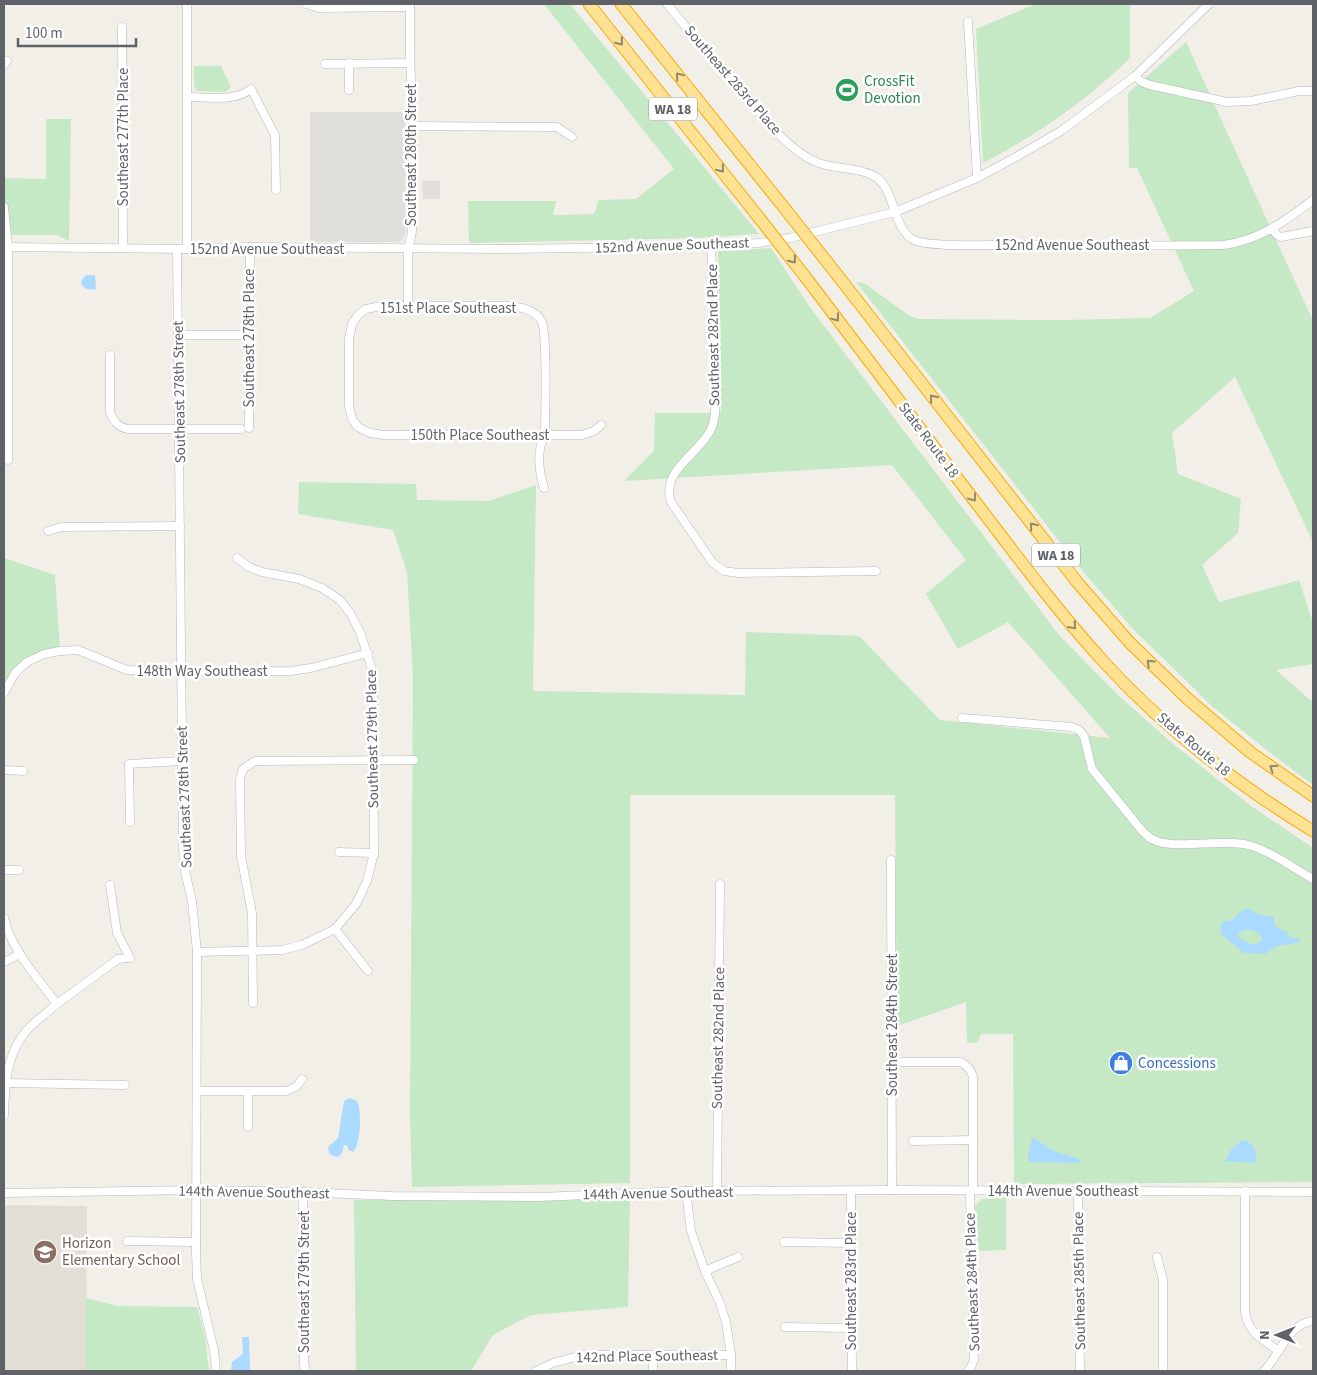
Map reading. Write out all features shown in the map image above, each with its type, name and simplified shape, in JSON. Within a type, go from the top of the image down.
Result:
[{"type":"highway","name":"State Route 18","points":[[589,4],[807,279],[1046,596],[1102,661],[1158,715],[1215,763],[1271,805],[1313,831]]},
{"type":"highway","name":"State Route 18","points":[[621,4],[786,210],[1077,582],[1130,643],[1189,700],[1250,752],[1313,796]]},
{"type":"street","points":[[187,4],[187,249]]},
{"type":"street","points":[[306,4],[319,8],[410,5]]},
{"type":"street","name":"Southeast 283rd Place","points":[[667,4],[709,56],[772,127],[798,150],[814,161],[864,172],[880,179],[895,212]]},
{"type":"street","points":[[895,212],[977,178],[1061,131],[1135,76],[1208,4]]},
{"type":"street","name":"Southeast 280th Street","points":[[408,306],[408,249],[412,232],[414,126],[410,63],[410,5]]},
{"type":"street","points":[[968,22],[977,178]]},
{"type":"street","name":"Southeast 277th Place","points":[[122,27],[123,248]]},
{"type":"street","points":[[325,64],[410,63]]},
{"type":"street","points":[[349,64],[349,90]]},
{"type":"street","points":[[1135,76],[1150,86],[1227,102],[1251,101],[1299,91],[1313,91]]},
{"type":"street","points":[[188,97],[236,96],[245,94],[251,89],[275,135],[276,190]]},
{"type":"street","points":[[414,126],[558,127],[572,137]]},
{"type":"street","name":"152nd Avenue Southeast","points":[[6,247],[500,249],[711,246],[759,243],[790,238],[895,212],[906,233],[914,240],[923,243],[1224,245],[1250,240],[1272,229],[1313,200]]},
{"type":"street","points":[[4,207],[8,460]]},
{"type":"street","points":[[1272,229],[1276,235],[1281,237],[1313,231]]},
{"type":"street","name":"Southeast 282nd Place","points":[[711,246],[716,356],[715,409],[712,428],[704,440],[679,466],[672,479],[669,497],[671,502],[712,562],[724,571],[738,573],[876,571]]},
{"type":"street","name":"Southeast 278th Place","points":[[179,430],[245,428],[250,247]]},
{"type":"street","name":"Southeast 278th Street","points":[[177,249],[182,672],[181,761],[185,871],[192,901],[197,952],[197,1279],[214,1350],[216,1371]]},
{"type":"street","name":"151st Place Southeast","points":[[358,427],[352,419],[349,406],[348,379],[349,339],[352,324],[358,315],[366,309],[382,306],[510,306],[527,308],[542,321],[545,342],[545,435]]},
{"type":"street","points":[[178,335],[244,335]]},
{"type":"street","points":[[110,355],[110,412],[116,423],[120,427],[128,429],[179,430]]},
{"type":"street","name":"150th Place Southeast","points":[[358,427],[370,433],[384,435],[586,435],[594,432],[601,425]]},
{"type":"street","points":[[544,488],[541,478],[540,443],[545,435]]},
{"type":"street","points":[[48,531],[61,527],[180,526]]},
{"type":"street","name":"Southeast 279th Place","points":[[237,558],[248,567],[262,572],[299,579],[322,588],[340,600],[350,613],[360,632],[368,654],[373,673],[375,760],[374,853],[367,881],[356,904],[335,929]]},
{"type":"street","name":"148th Way Southeast","points":[[4,693],[15,674],[27,662],[44,654],[60,650],[78,650],[127,670],[182,672],[292,671],[368,654]]},
{"type":"street","points":[[962,718],[1072,727],[1079,730],[1084,736],[1092,769],[1152,839],[1163,842],[1234,843],[1248,845],[1261,850],[1313,879]]},
{"type":"street","points":[[253,1003],[253,951],[249,892],[241,856],[240,779],[243,769],[255,761],[414,760]]},
{"type":"street","points":[[130,822],[129,764],[181,761]]},
{"type":"street","points":[[4,770],[23,771]]},
{"type":"street","points":[[339,852],[374,853]]},
{"type":"street","name":"Southeast 284th Street","points":[[891,860],[892,1190]]},
{"type":"street","points":[[4,870],[19,870]]},
{"type":"street","name":"Southeast 282nd Place","points":[[717,1191],[720,884]]},
{"type":"street","points":[[4,1116],[7,1069],[13,1054],[27,1030],[57,1004],[118,959],[130,958],[117,933],[110,886]]},
{"type":"street","points":[[4,918],[7,931],[20,954],[57,1004]]},
{"type":"street","points":[[197,952],[282,950],[302,945],[335,929],[368,971]]},
{"type":"street","points":[[4,962],[20,954]]},
{"type":"street","name":"Southeast 284th Place","points":[[902,1062],[960,1062],[968,1067],[973,1077],[974,1360],[968,1371]]},
{"type":"street","points":[[198,1092],[287,1091],[297,1086],[302,1079]]},
{"type":"street","points":[[5,1083],[125,1085]]},
{"type":"street","points":[[248,1091],[248,1127]]},
{"type":"street","points":[[912,1141],[973,1140]]},
{"type":"street","name":"144th Avenue Southeast","points":[[4,1193],[196,1190],[392,1196],[538,1196],[686,1191],[1313,1192]]},
{"type":"street","points":[[686,1191],[691,1231],[726,1322],[731,1355],[731,1371]]},
{"type":"street","name":"Southeast 283rd Place","points":[[851,1191],[850,1328],[852,1371]]},
{"type":"street","name":"Southeast 285th Place","points":[[1078,1191],[1080,1371]]},
{"type":"street","points":[[1245,1191],[1245,1312],[1247,1324],[1254,1332],[1279,1351]]},
{"type":"street","name":"Southeast 279th Street","points":[[303,1192],[304,1365],[306,1371]]},
{"type":"street","points":[[127,1241],[196,1242]]},
{"type":"street","points":[[784,1242],[852,1243]]},
{"type":"street","points":[[705,1271],[738,1257]]},
{"type":"street","points":[[1157,1257],[1163,1280],[1164,1371]]},
{"type":"street","points":[[1264,1371],[1291,1333],[1299,1326],[1313,1321]]},
{"type":"street","points":[[785,1327],[850,1328]]},
{"type":"street","name":"142nd Place Southeast","points":[[536,1371],[552,1363],[583,1355],[731,1355]]},
{"type":"street","points":[[653,1356],[653,1371]]},
{"type":"shaded area","points":[[310,112],[405,112],[406,231],[404,237],[399,242],[310,242]]},
{"type":"shaded area","points":[[422,181],[440,181],[440,199],[423,199]]},
{"type":"shaded area","name":"Horizon Elementary School","points":[[4,1205],[87,1206],[86,1371],[4,1371]]},
{"type":"green space","points":[[544,4],[570,4],[759,234],[697,238],[469,243],[468,201],[556,201],[553,215],[594,214],[599,200],[636,199],[674,169]]},
{"type":"green space","points":[[1036,4],[1130,4],[1130,58],[1096,89],[1042,129],[983,163],[976,29]]},
{"type":"green space","points":[[1186,42],[1313,321],[1313,542],[1235,377],[1172,433],[1178,474],[1241,499],[1238,533],[1202,565],[1219,602],[1299,580],[1313,623],[1313,664],[1276,670],[1313,701],[1313,785],[1213,707],[1134,630],[1085,574],[856,282],[864,283],[910,316],[919,319],[1064,320],[1150,318],[1194,291],[1137,168],[1129,168],[1128,93]]},
{"type":"green space","points":[[194,66],[221,66],[231,87],[225,92],[196,91]]},
{"type":"green space","points":[[46,119],[71,119],[69,241],[57,235],[4,235],[4,178],[46,179]]},
{"type":"green space","points":[[771,248],[809,306],[1059,635],[1119,696],[1172,743],[1251,806],[1313,848],[1313,1182],[1014,1184],[1013,1034],[981,1034],[977,1043],[967,1042],[966,1002],[897,1026],[895,795],[630,795],[630,1183],[412,1187],[410,1116],[413,677],[407,572],[393,530],[298,514],[299,482],[416,484],[417,500],[489,501],[536,485],[533,691],[745,695],[746,632],[859,636],[940,720],[1110,738],[1008,622],[958,649],[926,594],[966,560],[892,465],[624,481],[654,451],[655,413],[721,413],[718,251]]},
{"type":"green space","points":[[4,558],[55,575],[60,651],[27,662],[4,693]]},
{"type":"green space","points":[[1006,1197],[1006,1250],[979,1251],[975,1206],[982,1199]]},
{"type":"green space","points":[[354,1200],[630,1200],[628,1307],[531,1315],[493,1335],[471,1371],[356,1371]]},
{"type":"green space","points":[[86,1298],[117,1306],[197,1307],[205,1336],[209,1371],[86,1371]]},
{"type":"water","points":[[87,275],[95,275],[96,289],[92,290],[82,286],[81,281]]},
{"type":"water","points":[[1248,909],[1260,915],[1273,916],[1276,927],[1287,932],[1289,937],[1300,939],[1301,942],[1277,946],[1265,954],[1244,953],[1222,935],[1220,930],[1222,922],[1233,920],[1241,911]],"holes":[[[1247,929],[1259,933],[1262,938],[1261,941],[1252,945],[1238,937],[1239,933]]]},
{"type":"water","points":[[349,1098],[357,1101],[359,1106],[360,1127],[358,1142],[353,1152],[348,1149],[347,1145],[344,1145],[342,1153],[338,1157],[333,1156],[329,1153],[328,1147],[338,1138],[344,1101]]},
{"type":"water","points":[[1032,1138],[1054,1151],[1079,1159],[1081,1163],[1029,1162],[1028,1157]]},
{"type":"water","points":[[1242,1140],[1254,1148],[1256,1152],[1255,1163],[1225,1161],[1231,1150]]},
{"type":"water","points":[[242,1337],[249,1337],[250,1371],[231,1371],[232,1362],[243,1354]]},
{"type":"place","name":"CrossFit Devotion","points":[[847,90]]},
{"type":"place","name":"Concessions","points":[[1121,1063]]},
{"type":"place","name":"Horizon Elementary School","points":[[45,1252]]}]
